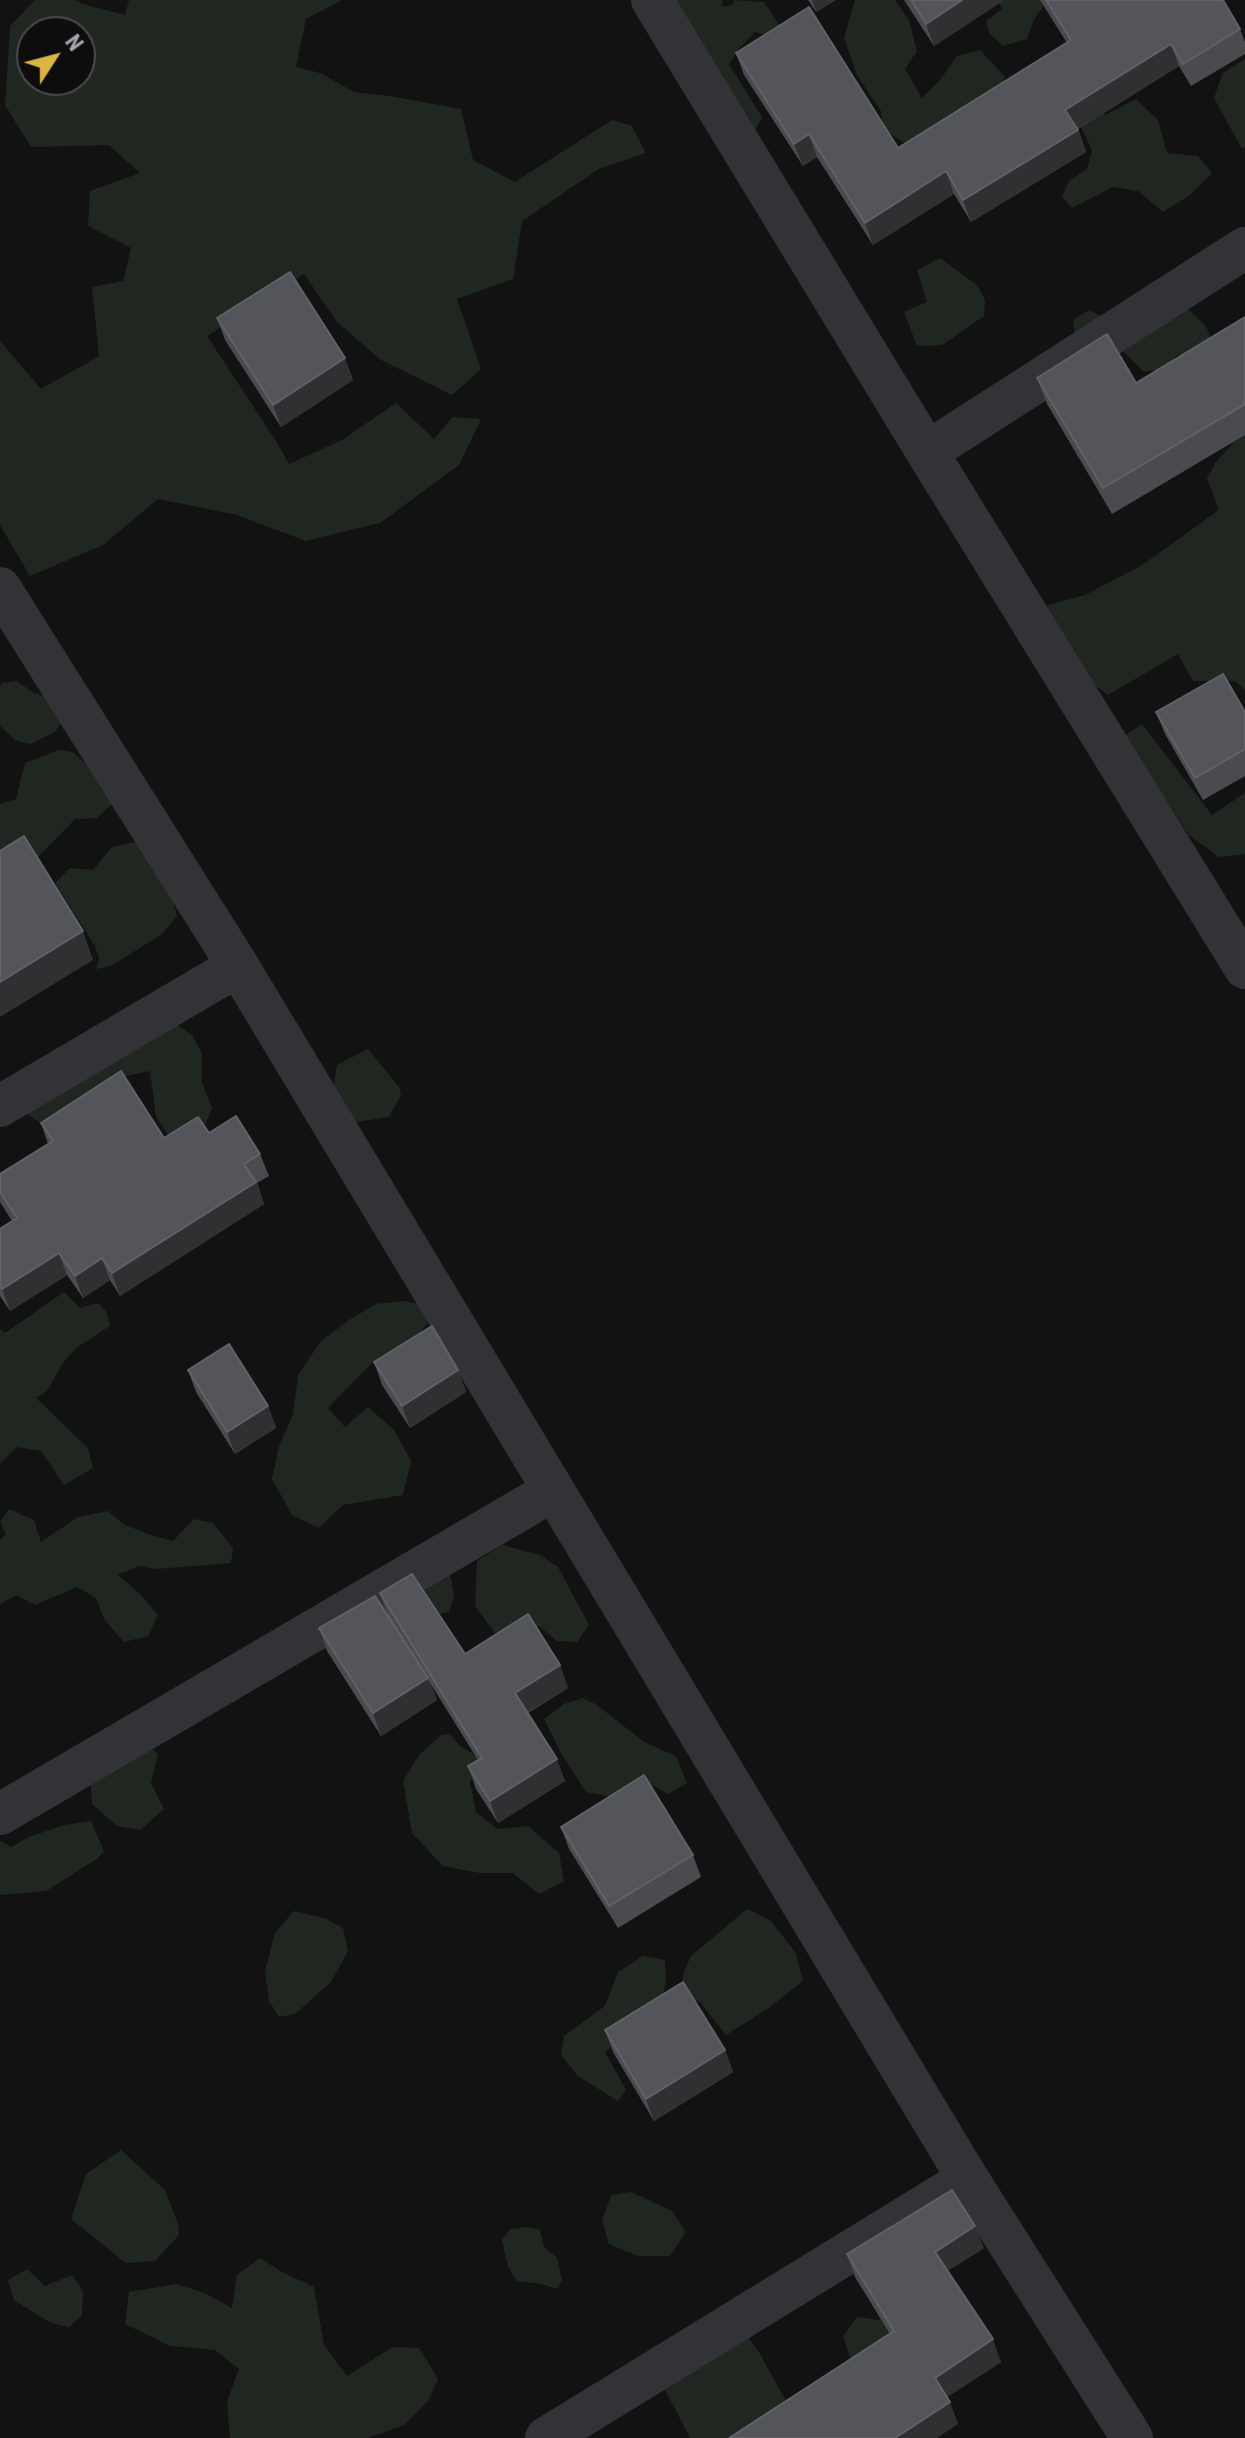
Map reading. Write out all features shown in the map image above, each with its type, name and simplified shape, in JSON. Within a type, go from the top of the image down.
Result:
[{"type":"street","points":[[652,0],[1245,967]]},
{"type":"street","points":[[927,452],[1245,248]]},
{"type":"street","points":[[0,588],[238,966],[968,2179],[1132,2438]]},
{"type":"street","points":[[0,1106],[238,966]]},
{"type":"street","points":[[0,1814],[552,1491]]},
{"type":"street","points":[[546,2438],[968,2179]]},
{"type":"shaded area","points":[[35,0],[75,0],[125,15],[129,0],[342,0],[306,19],[296,67],[320,73],[354,92],[461,109],[473,160],[515,182],[612,120],[632,126],[646,153],[599,169],[522,221],[513,279],[457,299],[481,369],[452,395],[381,360],[337,322],[304,274],[207,336],[289,464],[342,440],[396,403],[434,439],[453,417],[481,419],[459,465],[380,523],[306,541],[237,515],[158,499],[103,545],[30,576],[0,525],[0,341],[41,389],[99,356],[92,287],[123,281],[131,248],[88,226],[90,191],[140,173],[109,145],[31,147],[5,105],[10,26],[16,20],[16,96],[96,96],[96,16],[20,16]]},
{"type":"shaded area","points":[[666,0],[723,0],[722,6],[731,6],[735,0],[764,2],[781,28],[770,37],[755,32],[729,64],[762,117],[755,132]]},
{"type":"shaded area","points":[[855,0],[895,0],[909,20],[917,51],[905,69],[922,98],[957,56],[980,50],[1005,77],[1002,88],[906,144],[883,129],[881,111],[857,75],[844,38]]},
{"type":"shaded area","points":[[998,0],[1051,0],[1034,19],[1027,39],[1003,46],[989,33],[986,21],[1002,9]]},
{"type":"shaded area","points":[[1245,59],[1245,147],[1242,149],[1214,98],[1223,73]]},
{"type":"shaded area","points":[[1081,76],[1105,115],[1136,99],[1158,120],[1167,153],[1198,156],[1212,173],[1190,195],[1163,212],[1138,191],[1113,187],[1072,208],[1062,197],[1069,181],[1087,169],[1092,150],[1079,123]]},
{"type":"shaded area","points":[[940,258],[977,285],[985,300],[984,316],[942,345],[917,346],[904,312],[927,302],[917,270]]},
{"type":"shaded area","points":[[1180,301],[1206,326],[1212,341],[1193,356],[1177,355],[1165,369],[1144,372],[1113,341],[1075,337],[1073,320],[1089,310],[1109,320]]},
{"type":"shaded area","points":[[1245,393],[1245,690],[1235,681],[1193,681],[1178,654],[1108,695],[1024,632],[1048,605],[1085,595],[1141,566],[1219,510],[1207,478],[1216,462],[1235,441],[1229,418]]},
{"type":"shaded area","points":[[17,681],[32,692],[49,698],[64,719],[55,732],[30,744],[15,740],[0,726],[0,686]]},
{"type":"shaded area","points":[[1142,724],[1212,815],[1245,793],[1245,854],[1219,857],[1189,835],[1123,737]]},
{"type":"shaded area","points":[[59,750],[73,752],[86,764],[112,804],[97,818],[75,819],[39,856],[0,876],[0,804],[16,799],[25,763]]},
{"type":"shaded area","points":[[140,841],[171,892],[177,916],[162,934],[111,966],[96,969],[99,958],[95,946],[55,883],[70,868],[93,870],[112,847]]},
{"type":"shaded area","points":[[172,1022],[192,1035],[202,1054],[202,1083],[212,1108],[203,1130],[171,1140],[156,1116],[150,1071],[104,1081],[77,1115],[46,1127],[21,1110]]},
{"type":"shaded area","points":[[368,1049],[399,1087],[401,1095],[389,1117],[356,1122],[332,1096],[337,1065]]},
{"type":"shaded area","points":[[64,1292],[80,1308],[98,1303],[107,1313],[110,1326],[76,1348],[62,1364],[47,1391],[36,1398],[88,1448],[93,1468],[64,1485],[41,1451],[17,1447],[0,1464],[0,1329],[5,1333]]},
{"type":"shaded area","points":[[403,1301],[419,1304],[428,1322],[418,1337],[373,1362],[328,1408],[345,1427],[368,1407],[394,1430],[411,1461],[403,1495],[343,1505],[319,1528],[292,1515],[272,1479],[279,1446],[293,1415],[298,1375],[321,1341],[349,1320],[376,1304]]},
{"type":"shaded area","points":[[9,1509],[34,1520],[41,1542],[78,1517],[108,1511],[123,1524],[173,1541],[194,1519],[213,1523],[233,1548],[231,1563],[156,1569],[139,1566],[118,1575],[158,1615],[148,1636],[124,1642],[104,1619],[96,1598],[77,1587],[35,1605],[17,1595],[0,1604],[0,1540],[6,1534],[0,1522]]},
{"type":"shaded area","points":[[502,1545],[540,1555],[558,1567],[589,1625],[577,1642],[557,1641],[539,1626],[495,1633],[475,1606],[477,1561]]},
{"type":"shaded area","points":[[400,1566],[447,1572],[454,1596],[449,1612],[421,1618]]},
{"type":"shaded area","points":[[583,1698],[597,1705],[644,1742],[676,1756],[687,1783],[668,1794],[641,1779],[612,1797],[586,1792],[544,1719],[564,1704]]},
{"type":"shaded area","points":[[450,1734],[461,1747],[479,1757],[470,1783],[476,1812],[497,1829],[528,1826],[559,1853],[564,1881],[539,1894],[513,1873],[480,1873],[443,1866],[412,1833],[403,1781],[419,1755],[441,1735]]},
{"type":"shaded area","points":[[143,1742],[158,1754],[151,1783],[164,1809],[140,1830],[117,1826],[92,1804],[90,1770]]},
{"type":"shaded area","points":[[91,1821],[104,1851],[97,1859],[46,1891],[0,1895],[0,1841],[11,1847],[64,1825]]},
{"type":"shaded area","points":[[747,1909],[770,1920],[796,1953],[803,1981],[726,2035],[700,2002],[682,1995],[683,1974],[691,1956]]},
{"type":"shaded area","points":[[294,1911],[324,1918],[343,1928],[348,1951],[331,1982],[295,2014],[279,2017],[269,2001],[265,1971],[275,1933]]},
{"type":"shaded area","points":[[643,1956],[665,1960],[666,1982],[661,2006],[605,2052],[626,2090],[618,2101],[578,2076],[561,2055],[564,2036],[605,2006],[618,1972]]},
{"type":"shaded area","points":[[121,2150],[165,2190],[178,2224],[179,2235],[155,2261],[126,2263],[71,2219],[86,2174]]},
{"type":"shaded area","points":[[631,2192],[672,2211],[686,2232],[670,2256],[638,2256],[609,2244],[602,2220],[611,2195]]},
{"type":"shaded area","points":[[528,2227],[540,2230],[544,2247],[557,2258],[562,2280],[557,2289],[517,2281],[508,2267],[502,2240],[510,2229]]},
{"type":"shaded area","points":[[260,2258],[314,2287],[324,2345],[347,2376],[393,2347],[419,2348],[438,2379],[428,2401],[404,2425],[368,2438],[230,2438],[227,2402],[239,2369],[215,2350],[170,2346],[125,2324],[129,2292],[177,2284],[205,2293],[232,2308],[237,2275]]},
{"type":"shaded area","points":[[27,2269],[45,2286],[72,2275],[83,2291],[82,2315],[69,2327],[51,2323],[14,2300],[8,2280]]},
{"type":"shaded area","points":[[901,2312],[905,2323],[851,2361],[843,2336],[857,2317],[878,2320]]},
{"type":"shaded area","points":[[730,2313],[759,2352],[786,2401],[768,2424],[737,2438],[690,2438],[659,2378]]},
{"type":"building","points":[[911,0],[962,0],[926,24]]},
{"type":"building","points":[[1046,0],[1223,0],[1240,29],[1183,64],[1171,44],[1065,110],[1078,130],[963,200],[946,171],[865,223],[809,134],[794,144],[736,53],[809,7],[898,148],[1071,40]]},
{"type":"building","points":[[290,272],[345,358],[273,405],[217,318]]},
{"type":"building","points":[[1245,317],[1245,404],[1103,488],[1037,378],[1107,334],[1136,383]]},
{"type":"building","points":[[1223,674],[1245,712],[1245,749],[1195,778],[1156,712]]},
{"type":"building","points":[[24,836],[83,931],[0,982],[0,851]]},
{"type":"building","points":[[121,1071],[164,1138],[198,1117],[209,1133],[236,1116],[260,1154],[244,1164],[256,1182],[112,1273],[102,1258],[75,1276],[59,1253],[2,1289],[0,1229],[17,1218],[0,1192],[0,1174],[53,1141],[41,1123]]},
{"type":"building","points":[[432,1326],[458,1370],[402,1406],[374,1362]]},
{"type":"building","points":[[229,1344],[268,1406],[227,1432],[188,1370]]},
{"type":"building","points":[[412,1574],[465,1654],[528,1614],[560,1665],[515,1693],[557,1759],[490,1801],[468,1766],[482,1758],[380,1593]]},
{"type":"building","points":[[375,1596],[428,1678],[373,1713],[319,1628]]},
{"type":"building","points":[[644,1775],[693,1855],[609,1906],[561,1827]]},
{"type":"building","points":[[683,1982],[725,2050],[646,2099],[605,2030]]},
{"type":"building","points":[[952,2190],[975,2226],[935,2252],[993,2339],[935,2378],[950,2402],[895,2438],[729,2438],[894,2331],[847,2254]]}]
